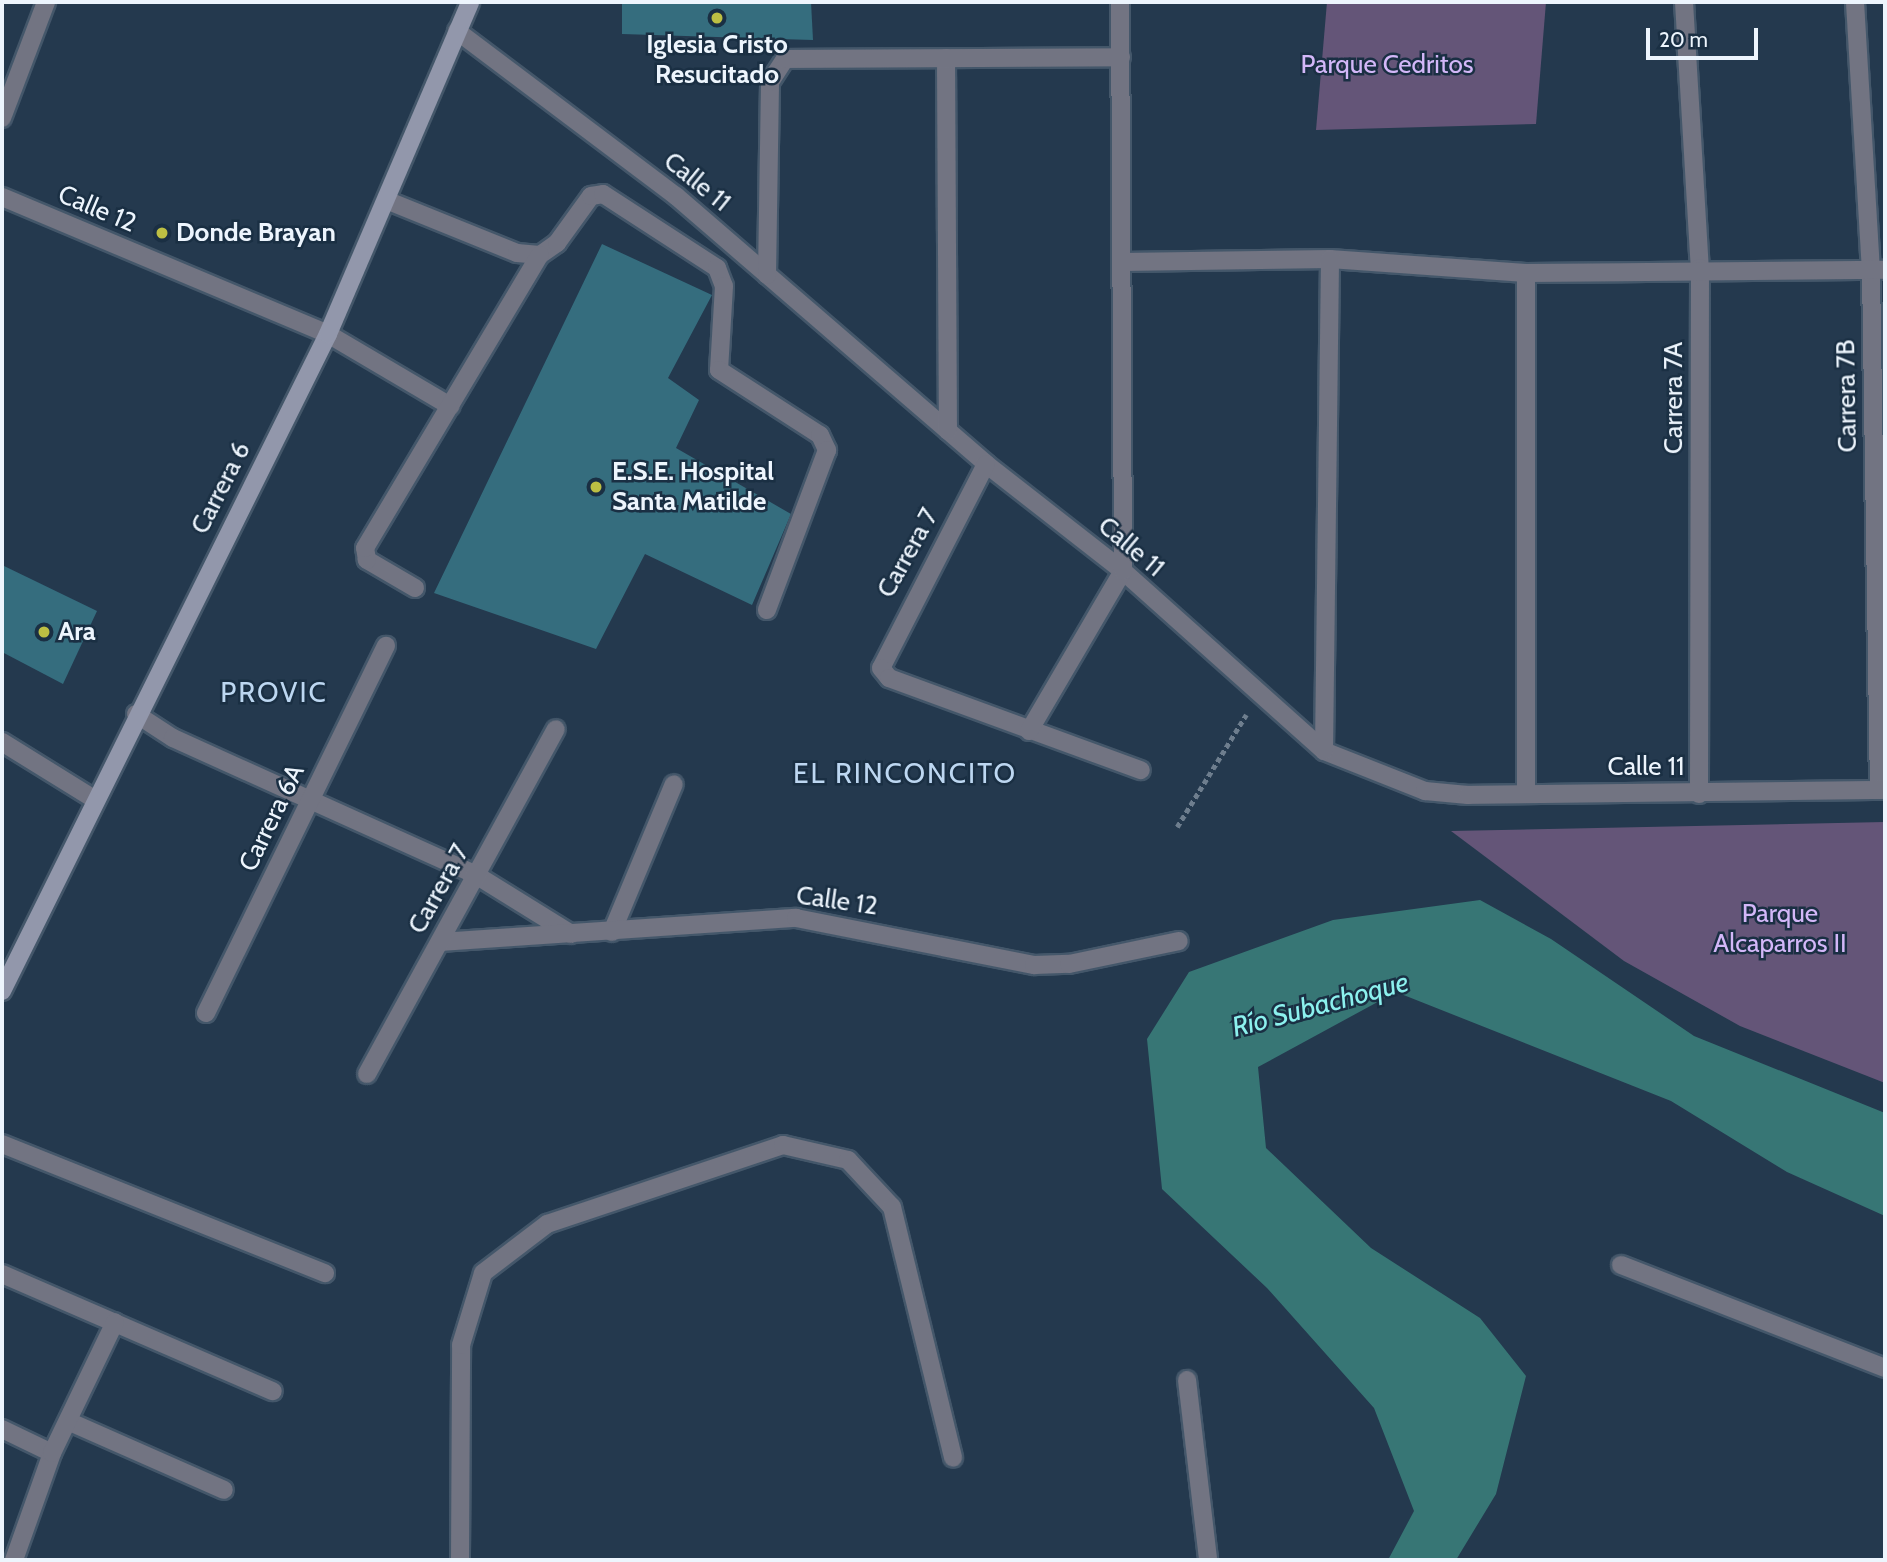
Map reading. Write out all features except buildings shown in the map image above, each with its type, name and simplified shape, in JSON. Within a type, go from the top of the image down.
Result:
[{"type":"street","points":[[2,118],[46,2]]},
{"type":"street","name":"Carrera 6","points":[[2,990],[136,714],[328,334],[470,2]]},
{"type":"street","points":[[1120,2],[1123,571],[1029,731],[1141,770]]},
{"type":"street","name":"Carrera 7A","points":[[1684,2],[1700,268],[1699,794]]},
{"type":"street","name":"Carrera 7B","points":[[1855,2],[1878,270],[1882,790]]},
{"type":"street","name":"Calle 11","points":[[457,31],[676,196],[986,464],[1123,571],[1258,697],[1324,751],[1425,792],[1699,794],[1882,790]]},
{"type":"street","points":[[767,275],[774,69],[785,59],[1121,57]]},
{"type":"street","points":[[946,58],[947,431]]},
{"type":"street","points":[[415,588],[368,560],[365,548],[540,255],[557,243],[591,196],[603,194],[724,277],[719,370],[820,435],[827,450],[767,610]]},
{"type":"street","name":"Calle 12","points":[[2,197],[328,334],[450,406]]},
{"type":"street","points":[[386,200],[517,253],[540,255]]},
{"type":"street","points":[[1122,262],[1330,259],[1526,273],[1700,268],[1878,270]]},
{"type":"street","points":[[1324,751],[1330,259]]},
{"type":"street","points":[[1526,273],[1527,793]]},
{"type":"street","name":"Carrera 7","points":[[986,464],[881,667],[889,678],[1029,731]]},
{"type":"street","name":"Carrera 6A","points":[[206,1013],[386,646]]},
{"type":"street","points":[[136,714],[309,802],[476,876],[570,934]]},
{"type":"street","name":"Carrera 7","points":[[367,1074],[556,729]]},
{"type":"street","points":[[2,742],[94,799]]},
{"type":"street","points":[[612,932],[674,784]]},
{"type":"street","name":"Calle 12","points":[[440,942],[796,918],[1034,965],[1069,964],[1180,941]]},
{"type":"street","points":[[2,1144],[325,1273]]},
{"type":"street","points":[[460,1560],[461,1345],[483,1273],[547,1224],[783,1145],[848,1160],[892,1207],[953,1458]]},
{"type":"street","points":[[1621,1265],[1885,1368]]},
{"type":"street","points":[[2,1274],[273,1391]]},
{"type":"street","points":[[14,1560],[52,1453],[115,1322]]},
{"type":"street","points":[[1187,1380],[1208,1560]]},
{"type":"street","points":[[69,1422],[224,1490]]},
{"type":"street","points":[[2,1429],[52,1453]]},
{"type":"path","points":[[1177,827],[1258,697]]},
{"type":"green space","name":"Parque Cedritos","points":[[1327,2],[1546,2],[1536,124],[1316,130]]},
{"type":"green space","name":"Parque Alcaparros II","points":[[1885,822],[1885,1083],[1740,1026],[1624,961],[1451,831]]},
{"type":"water","name":"Río Subachoque","points":[[1480,900],[1551,939],[1694,1036],[1885,1113],[1885,1216],[1787,1172],[1671,1101],[1396,992],[1258,1067],[1266,1148],[1371,1248],[1480,1318],[1526,1376],[1496,1494],[1456,1560],[1388,1560],[1414,1511],[1374,1408],[1267,1288],[1162,1189],[1147,1039],[1189,972],[1333,920]]},
{"type":"place","name":"Iglesia Cristo Resucitado","points":[[717,18]]},
{"type":"place","name":"Donde Brayan","points":[[162,233]]},
{"type":"place","name":"E.S.E. Hospital Santa Matilde","points":[[596,487]]},
{"type":"place","name":"Ara","points":[[44,632]]},
{"type":"district","name":"PROVIC","points":[[274,692]]},
{"type":"district","name":"EL RINCONCITO","points":[[905,773]]}]
